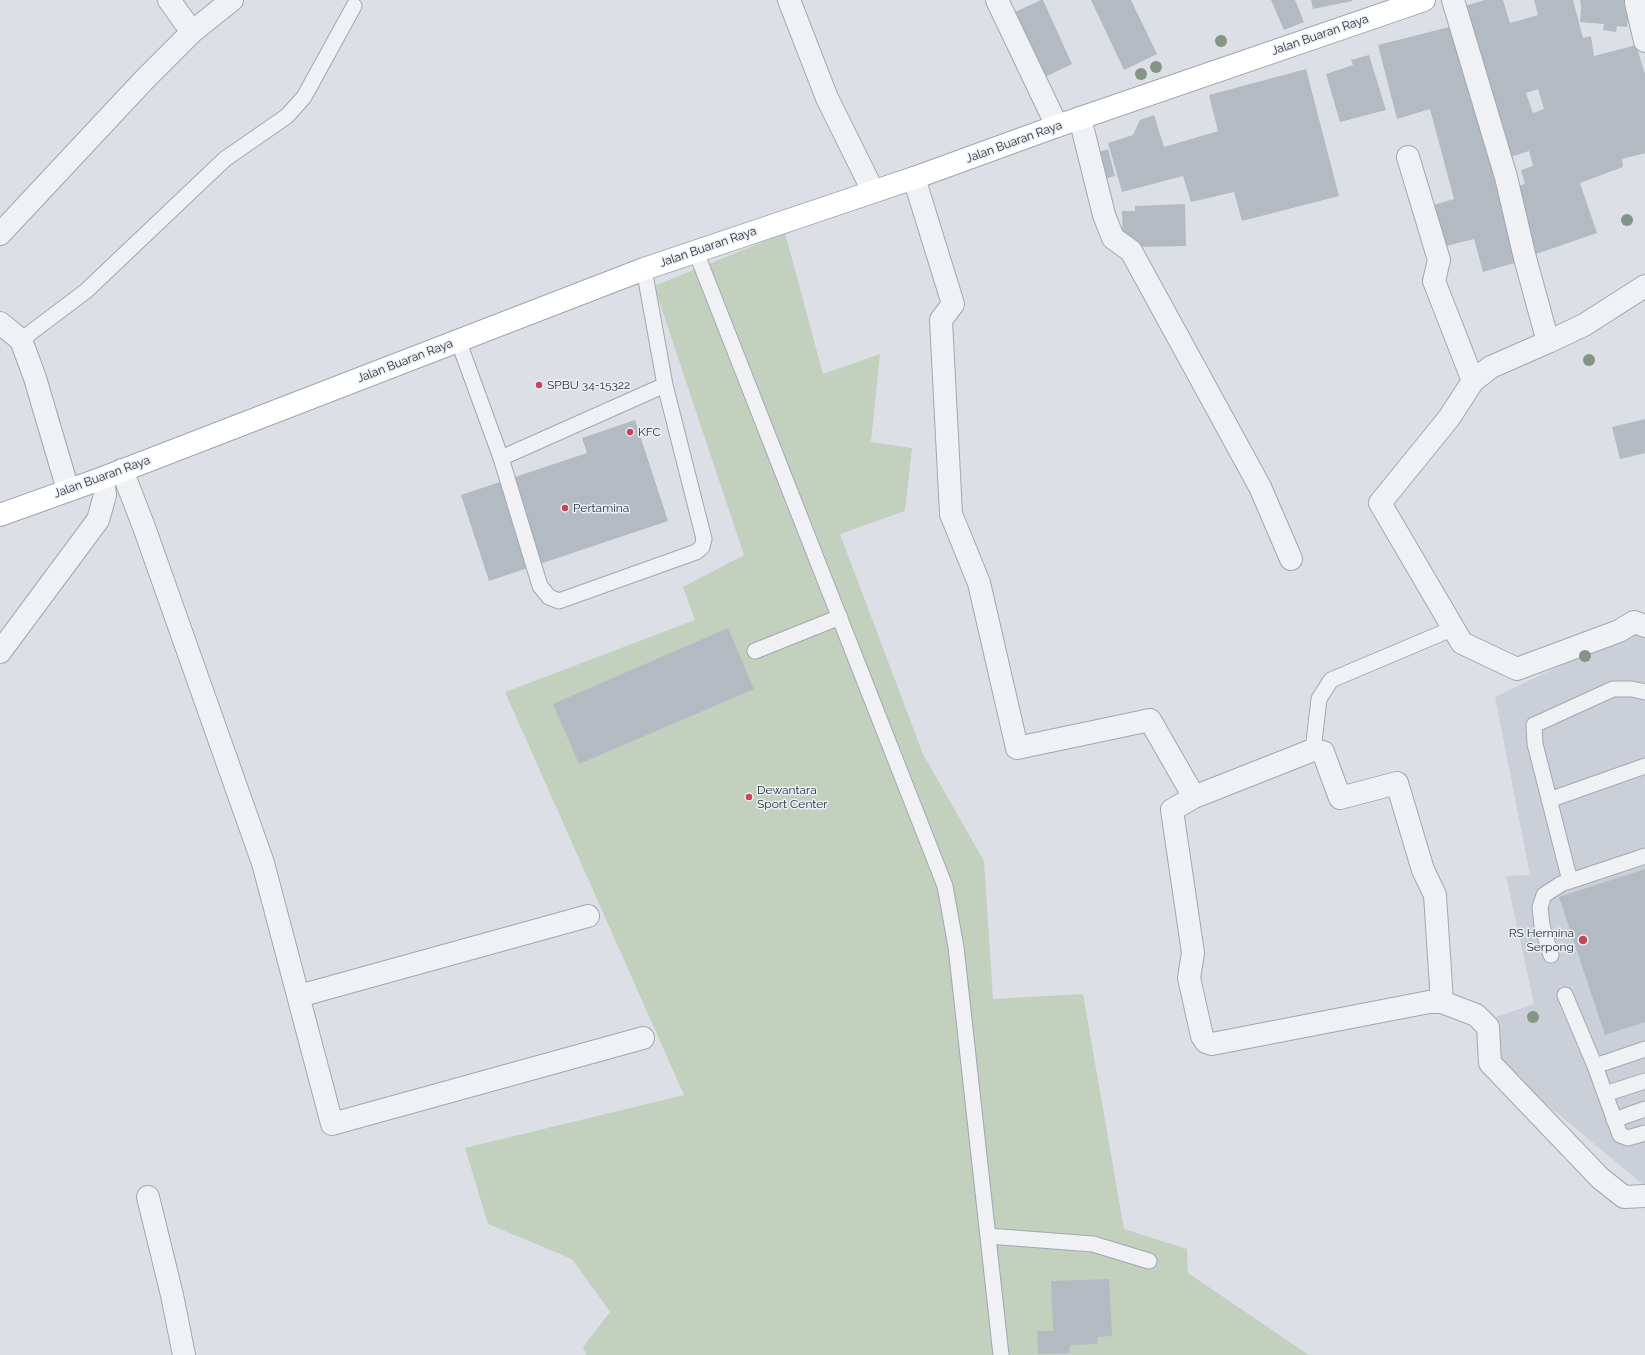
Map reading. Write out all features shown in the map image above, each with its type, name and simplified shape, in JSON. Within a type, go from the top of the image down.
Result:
[{"type":"main road","name":"Jalan Buaran Raya","points":[[0,516],[644,269],[914,178],[1057,126],[1424,0]]},
{"type":"street","points":[[169,0],[192,32]]},
{"type":"street","points":[[0,234],[144,80],[192,32],[232,0]]},
{"type":"street","points":[[790,0],[826,98],[873,191]]},
{"type":"street","points":[[997,0],[1057,126]]},
{"type":"street","points":[[1453,0],[1506,177],[1525,258],[1548,342]]},
{"type":"street","points":[[1636,0],[1645,41]]},
{"type":"street","points":[[1080,118],[1104,215],[1113,238],[1131,251],[1260,487],[1291,560]]},
{"type":"street","points":[[1408,157],[1439,260],[1434,281],[1473,381]]},
{"type":"street","points":[[914,178],[953,304],[941,320],[951,514],[979,583],[1017,748],[1150,720],[1194,797]]},
{"type":"street","points":[[1645,286],[1584,325],[1492,367],[1473,381],[1449,418],[1380,503],[1462,642],[1516,669],[1618,631],[1634,622],[1645,626]]},
{"type":"street","points":[[0,323],[21,340],[35,378],[68,490]]},
{"type":"street","points":[[0,652],[98,520],[112,474]]},
{"type":"street","points":[[112,474],[144,527],[263,863],[332,1124],[643,1038]]},
{"type":"street","points":[[1442,1002],[1435,895],[1423,870],[1397,783],[1340,798],[1323,752],[1313,750],[1194,797],[1172,810],[1193,953],[1189,978],[1202,1036],[1206,1042],[1212,1044],[1429,1002],[1442,1002],[1476,1015],[1488,1027],[1490,1063],[1600,1178],[1624,1197],[1645,1196]]},
{"type":"street","points":[[299,996],[588,916]]},
{"type":"street","points":[[148,1197],[172,1295],[184,1355]]},
{"type":"lane","points":[[21,340],[86,292],[225,159],[287,116],[304,97],[354,6]]},
{"type":"lane","points":[[696,252],[945,886],[956,947],[1001,1355]]},
{"type":"lane","points":[[458,340],[501,458],[540,586],[550,597],[559,601],[696,552],[702,547],[704,539],[665,385],[644,269]]},
{"type":"lane","points":[[501,458],[665,385]]},
{"type":"lane","points":[[755,651],[840,617]]},
{"type":"lane","points":[[1313,750],[1319,699],[1331,680],[1454,628]]},
{"type":"lane","points":[[1570,881],[1535,744],[1534,725],[1613,689],[1632,689],[1645,692]]},
{"type":"lane","points":[[1549,800],[1645,766]]},
{"type":"lane","points":[[1551,955],[1542,926],[1540,907],[1544,895],[1561,884],[1645,856]]},
{"type":"lane","points":[[1565,995],[1595,1066],[1620,1135],[1628,1138],[1645,1134]]},
{"type":"lane","points":[[1595,1066],[1645,1049]]},
{"type":"lane","points":[[1605,1094],[1645,1081]]},
{"type":"lane","points":[[1614,1120],[1645,1109]]},
{"type":"lane","points":[[988,1236],[1093,1244],[1149,1261]]},
{"type":"shaded area","name":"RS Hermina Serpong","points":[[1645,633],[1645,1186],[1494,1061],[1493,1018],[1534,1004],[1506,876],[1530,875],[1495,697],[1626,634]]},
{"type":"green space","name":"Dewantara Sport Center","points":[[785,233],[823,374],[880,354],[871,442],[912,448],[905,511],[840,534],[923,754],[984,861],[993,999],[1083,994],[1124,1229],[1187,1249],[1188,1273],[1309,1355],[586,1355],[583,1347],[610,1312],[572,1259],[488,1224],[465,1148],[684,1095],[505,692],[695,620],[683,587],[744,555],[654,286]]},
{"type":"building","points":[[1043,0],[1072,64],[1043,78],[1013,13]]},
{"type":"building","points":[[1091,0],[1131,0],[1157,54],[1124,70]]},
{"type":"building","points":[[1271,0],[1295,0],[1304,22],[1284,30]]},
{"type":"building","points":[[1311,0],[1352,0],[1352,1],[1313,9]]},
{"type":"building","points":[[1485,0],[1503,0],[1510,23],[1538,15],[1534,0],[1573,0],[1583,38],[1591,36],[1594,56],[1636,45],[1645,74],[1645,153],[1622,159],[1623,167],[1580,183],[1597,233],[1533,255],[1518,186],[1525,184],[1521,170],[1533,166],[1529,151],[1510,157],[1465,6]],"holes":[[[1538,89],[1544,109],[1533,113],[1526,93]]]},
{"type":"building","points":[[1580,0],[1630,0],[1627,27],[1617,26],[1616,32],[1603,30],[1604,24],[1580,22]]},
{"type":"building","points":[[1457,25],[1518,262],[1483,272],[1474,239],[1442,247],[1430,206],[1454,199],[1430,109],[1397,119],[1378,45]]},
{"type":"building","points":[[1369,55],[1386,110],[1340,122],[1326,74],[1353,65],[1351,60]]},
{"type":"building","points":[[1306,69],[1339,196],[1242,221],[1234,192],[1191,202],[1183,176],[1122,192],[1108,143],[1133,135],[1140,120],[1154,115],[1164,147],[1218,131],[1209,95]]},
{"type":"building","points":[[1108,149],[1115,176],[1100,180],[1093,154]]},
{"type":"building","points":[[1185,204],[1186,246],[1137,247],[1123,243],[1122,211],[1135,211],[1135,206]]},
{"type":"building","points":[[1645,419],[1645,453],[1620,459],[1612,427]]},
{"type":"building","name":"Pertamina","points":[[635,420],[668,521],[489,581],[461,495],[587,453],[582,438]]},
{"type":"building","points":[[728,628],[754,689],[579,764],[553,704]]},
{"type":"building","name":"RS Hermina Serpong","points":[[1645,869],[1645,1022],[1605,1035],[1559,897]]},
{"type":"building","points":[[1109,1279],[1112,1336],[1098,1337],[1097,1344],[1070,1345],[1070,1353],[1038,1354],[1037,1331],[1053,1331],[1051,1281]]},
{"type":"place","name":"SPBU 34-15322","points":[[539,385]]},
{"type":"place","name":"KFC","points":[[630,432]]},
{"type":"place","name":"Pertamina","points":[[565,508]]},
{"type":"place","name":"Dewantara Sport Center","points":[[749,797]]},
{"type":"place","name":"RS Hermina Serpong","points":[[1583,940]]}]
